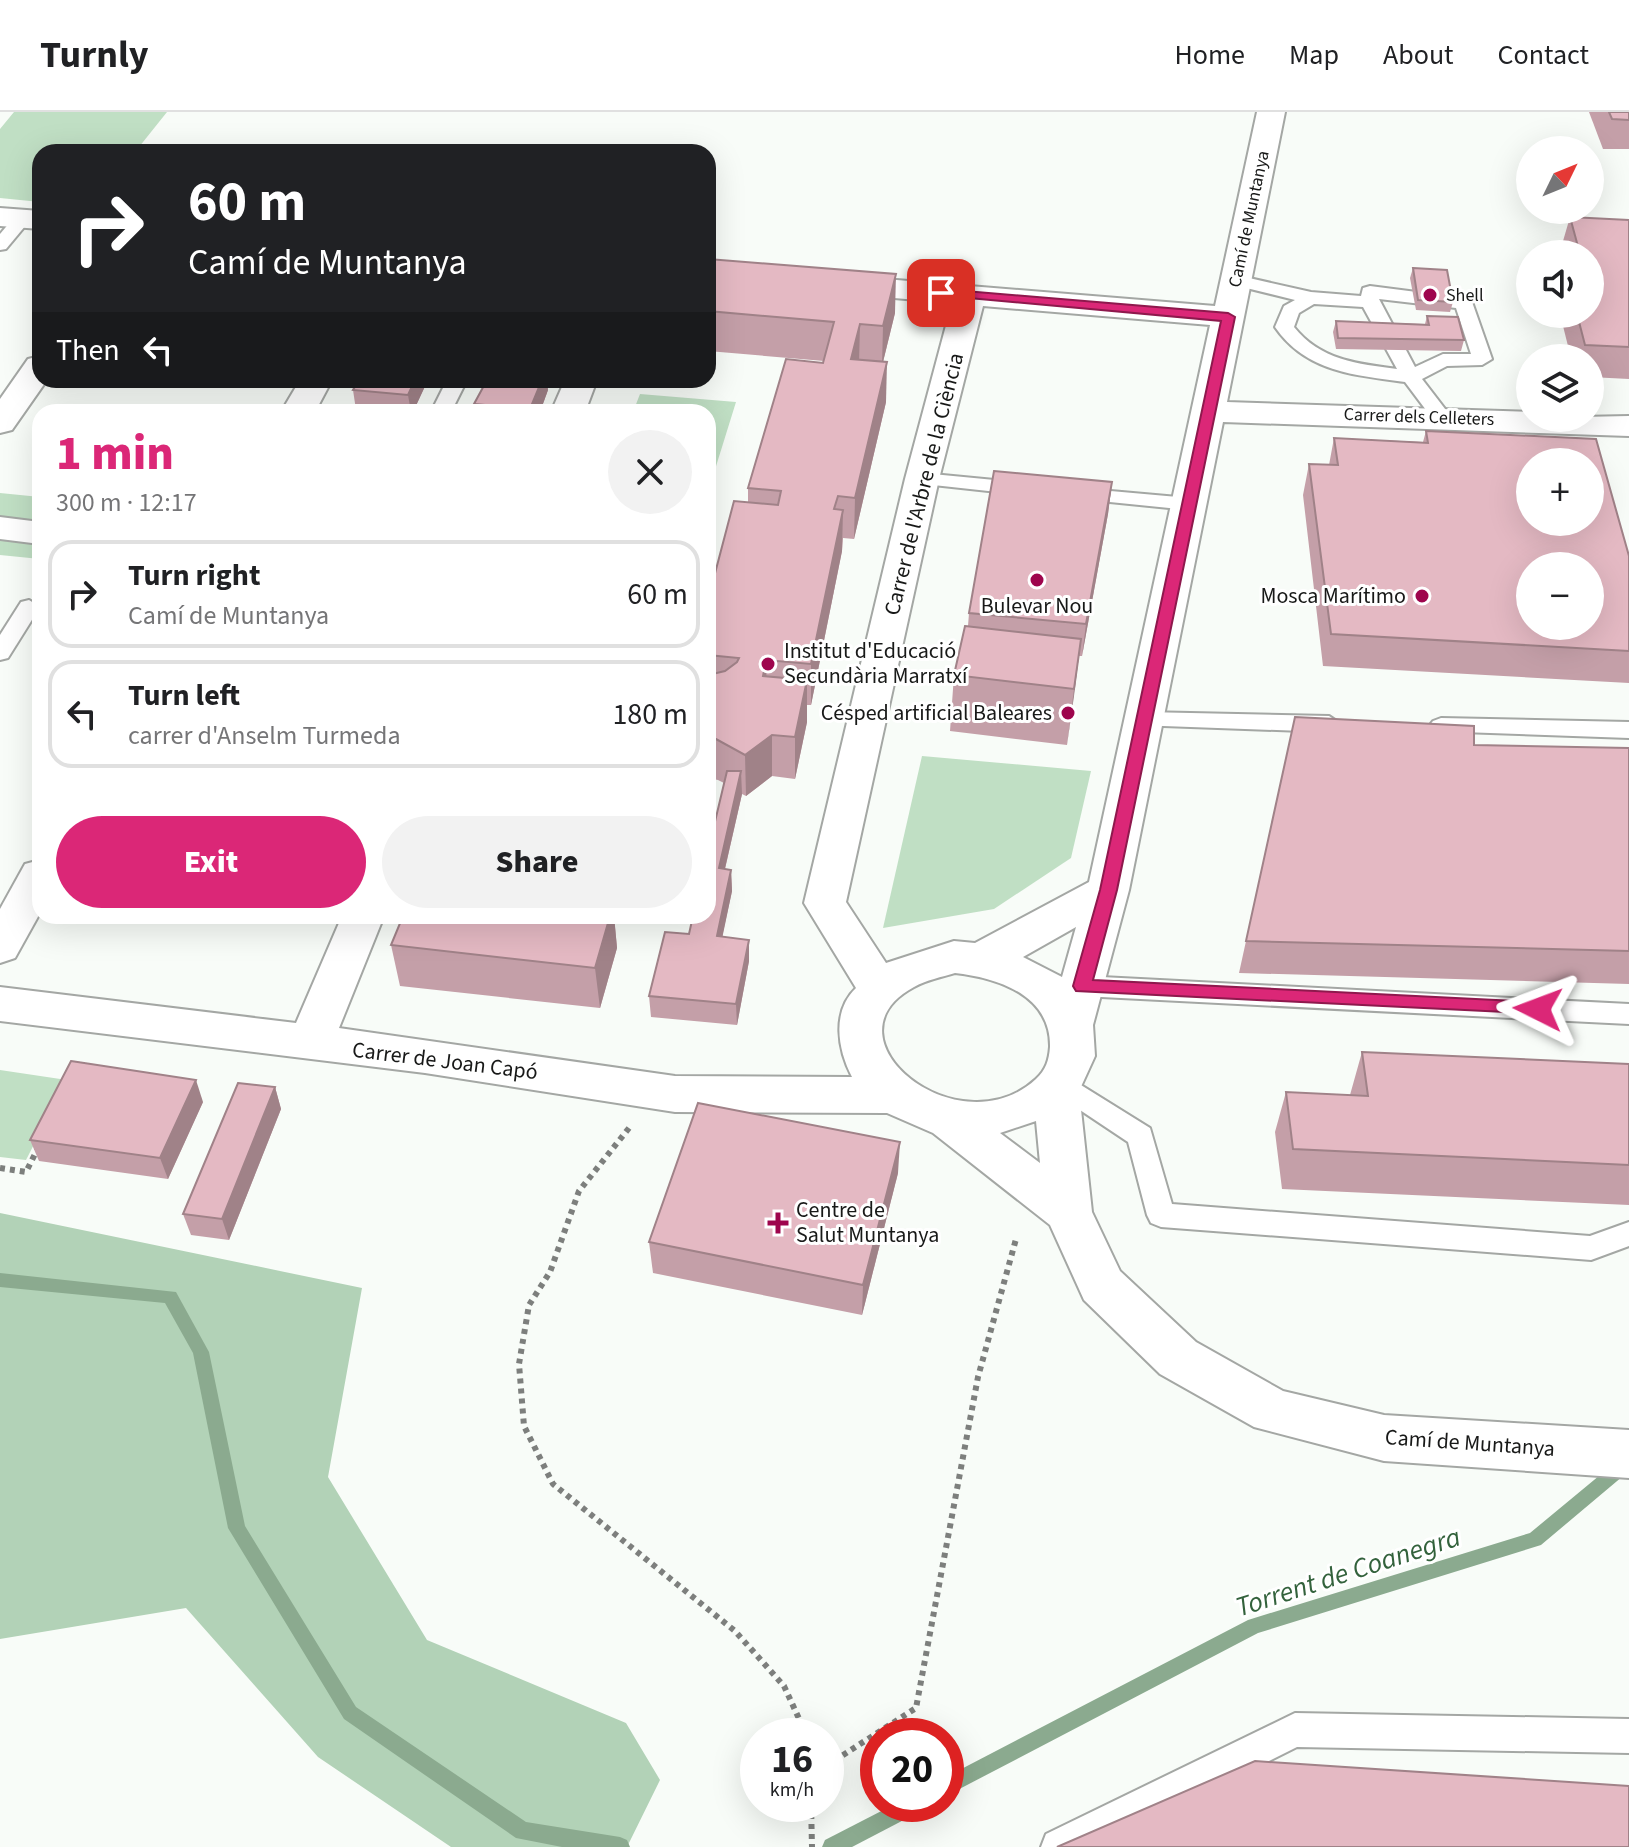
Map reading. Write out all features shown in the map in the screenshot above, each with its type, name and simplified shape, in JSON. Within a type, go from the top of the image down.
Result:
[{"type":"street","name":"Camí de Muntanya","points":[[1076,1005],[1108,890],[1271,112]]},
{"type":"street","points":[[801,281],[1228,317]]},
{"type":"street","name":"Carrer de l'Arbre de la Ciència","points":[[879,988],[825,903],[922,479],[970,295]]},
{"type":"street","points":[[0,423],[32,377]]},
{"type":"street","name":"Carrer dels Celleters","points":[[1209,411],[1629,426]]},
{"type":"street","points":[[0,528],[32,532]]},
{"type":"street","points":[[0,947],[32,889]]},
{"type":"street","points":[[983,959],[1108,890]]},
{"type":"street","points":[[310,1044],[360,924]]},
{"type":"street","points":[[954,957],[983,959],[1015,968],[1042,984],[1062,1005],[1076,1005],[1070,1064],[1058,1086],[1040,1101],[1013,1114],[982,1120],[948,1119],[918,1110],[892,1095],[873,1076],[862,1053],[865,1008],[879,988],[900,972],[925,962],[954,957]]},
{"type":"street","name":"Carrer de Joan Capó","points":[[0,1004],[425,1056],[675,1094],[892,1095]]},
{"type":"street","name":"Camí de Muntanya","points":[[1058,1086],[1068,1212],[1102,1285],[1178,1358],[1272,1411],[1384,1438],[1629,1454]]},
{"type":"street","name":"Camí de Muntanya","points":[[948,1119],[1068,1212]]},
{"type":"lane","points":[[0,245],[21,219]]},
{"type":"lane","points":[[1236,280],[1311,298],[1370,302]]},
{"type":"lane","points":[[1311,298],[1291,310],[1284,327],[1298,345],[1339,367],[1411,377],[1443,360],[1482,359],[1464,303],[1370,292],[1370,302],[1411,377],[1442,418]]},
{"type":"lane","points":[[922,479],[1189,504]]},
{"type":"lane","points":[[0,653],[29,607]]},
{"type":"lane","points":[[1144,720],[1348,724]]},
{"type":"lane","points":[[1410,726],[1629,730]]},
{"type":"lane","points":[[1076,1005],[1629,1014]]},
{"type":"lane","points":[[1058,1086],[1140,1136],[1161,1215],[1591,1248],[1629,1234]]},
{"type":"lane","points":[[1059,1847],[1295,1730],[1629,1736]]},
{"type":"path","points":[[645,1089],[633,1124],[614,1143],[579,1191],[550,1272],[529,1305],[519,1364],[524,1426],[553,1484],[735,1631],[784,1686],[799,1718]]},
{"type":"path","points":[[0,1168],[26,1172],[41,1144]]},
{"type":"path","points":[[844,1754],[916,1708],[978,1377],[1016,1239]]},
{"type":"path","points":[[811,1822],[812,1847]]},
{"type":"green space","points":[[14,112],[167,112],[141,144],[32,144],[32,201],[0,198],[0,129]]},
{"type":"green space","points":[[640,394],[736,402],[716,466],[716,404],[636,404]]},
{"type":"green space","points":[[0,493],[32,496],[32,558],[0,555]]},
{"type":"green space","points":[[922,756],[1091,771],[1071,858],[994,909],[883,928]]},
{"type":"green space","points":[[0,1070],[67,1080],[26,1160],[0,1157]]},
{"type":"green space","points":[[0,1213],[362,1288],[328,1477],[427,1640],[626,1723],[660,1780],[627,1847],[451,1847],[318,1757],[186,1608],[0,1639]]},
{"type":"building","points":[[1609,112],[1629,112],[1629,120],[1612,119]]},
{"type":"building","points":[[1604,219],[1629,220],[1629,347],[1585,344],[1581,328],[1604,328],[1604,240],[1576,240],[1572,224],[1604,224]]},
{"type":"building","points":[[716,260],[896,274],[883,326],[860,324],[851,359],[887,362],[855,498],[838,496],[834,509],[843,510],[811,664],[766,660],[763,676],[807,680],[795,737],[772,735],[745,755],[716,739],[716,673],[725,671],[739,658],[716,656],[716,570],[734,501],[778,505],[781,491],[748,488],[786,359],[823,363],[834,322],[716,312]]},
{"type":"building","points":[[1413,268],[1447,270],[1453,302],[1418,300]]},
{"type":"building","points":[[1427,316],[1458,317],[1464,340],[1338,338],[1336,321],[1429,325]]},
{"type":"building","points":[[354,388],[411,388],[408,395]]},
{"type":"building","points":[[483,388],[539,388],[532,404],[474,404]]},
{"type":"building","name":"Mosca Marítimo","points":[[1426,431],[1596,439],[1599,448],[1516,448],[1516,536],[1604,536],[1604,467],[1629,556],[1629,651],[1331,634],[1309,464],[1338,465],[1334,438],[1428,443]]},
{"type":"building","name":"Bulevar Nou","points":[[994,471],[1112,482],[1086,624],[969,613]]},
{"type":"building","points":[[965,626],[1081,639],[1074,689],[954,675]]},
{"type":"building","points":[[1295,717],[1474,726],[1474,745],[1629,748],[1629,951],[1246,941]]},
{"type":"building","points":[[727,771],[741,771],[719,868],[731,870],[717,936],[749,940],[736,1004],[649,996],[665,932],[689,934],[691,924],[716,924],[716,817]]},
{"type":"building","points":[[400,924],[608,924],[595,968],[391,945]]},
{"type":"building","points":[[1362,1052],[1629,1064],[1629,1165],[1293,1149],[1286,1092],[1368,1096]]},
{"type":"building","points":[[71,1061],[196,1080],[160,1158],[30,1140]]},
{"type":"building","points":[[238,1083],[275,1087],[222,1219],[183,1214]]},
{"type":"building","name":"Centre de Salut Muntanya","points":[[698,1103],[900,1142],[863,1285],[649,1242]]},
{"type":"building","points":[[1255,1761],[1629,1786],[1629,1847],[1057,1847]]},
{"type":"waterway","name":"Torrent de Coanegra","points":[[0,1280],[170,1297],[201,1352],[237,1528],[350,1713],[523,1831],[620,1847]]},
{"type":"waterway","name":"Torrent de Coanegra","points":[[964,1778],[1254,1626],[1535,1539],[1629,1461]]},
{"type":"waterway","name":"Torrent de Coanegra","points":[[832,1847],[880,1822]]},
{"type":"place","name":"Shell","points":[[1430,295]]},
{"type":"place","name":"Bulevar Nou","points":[[1037,580]]},
{"type":"place","name":"Mosca Marítimo","points":[[1422,596]]},
{"type":"place","name":"Institut d'Educació Secundària Marratxí","points":[[768,664]]},
{"type":"place","name":"Césped artificial Baleares","points":[[1068,713]]},
{"type":"place","name":"Centre de Salut Muntanya","points":[[778,1223]]},
{"type":"route","points":[[941,293],[1228,317],[1108,890],[1082,986],[1538,1009]]}]
